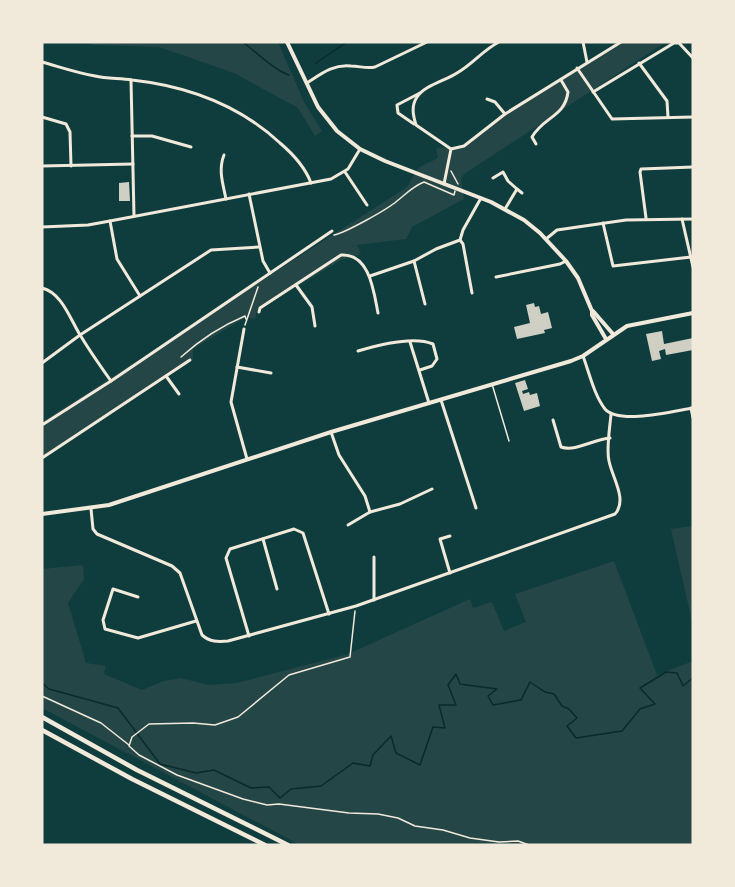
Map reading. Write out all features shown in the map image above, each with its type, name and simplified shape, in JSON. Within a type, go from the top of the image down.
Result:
[{"type":"highway","points":[[42,717],[137,770],[288,845]]},
{"type":"highway","points":[[42,730],[132,779],[264,845]]},
{"type":"street","points":[[287,42],[328,120],[337,131],[360,149],[505,209],[524,220],[546,239],[578,278],[592,315],[606,339]]},
{"type":"street","points":[[307,83],[334,67],[347,65],[375,67],[427,42]]},
{"type":"street","points":[[452,149],[398,113],[397,105],[458,73],[490,46],[499,42]]},
{"type":"street","points":[[583,42],[587,62]]},
{"type":"street","points":[[452,149],[468,143],[505,114],[621,42]]},
{"type":"street","points":[[593,92],[674,43],[678,43],[693,58]]},
{"type":"street","points":[[42,62],[97,77],[184,89],[239,112],[291,153],[308,174],[310,183]]},
{"type":"street","points":[[639,63],[667,101],[668,117]]},
{"type":"street","points":[[577,68],[612,118],[693,117]]},
{"type":"street","points":[[131,80],[134,216]]},
{"type":"street","points":[[532,137],[537,127],[565,106],[568,92],[561,80]]},
{"type":"street","points":[[416,125],[412,108],[421,92]]},
{"type":"street","points":[[487,99],[495,102],[505,114]]},
{"type":"street","points":[[42,117],[66,124],[70,132],[71,166]]},
{"type":"street","points":[[132,136],[152,136],[191,147]]},
{"type":"street","points":[[526,136],[532,137]]},
{"type":"street","points":[[532,137],[536,144]]},
{"type":"street","points":[[42,227],[88,225],[331,179],[345,172],[360,149]]},
{"type":"street","points":[[444,184],[452,149]]},
{"type":"street","points":[[224,155],[221,171],[226,199]]},
{"type":"street","points":[[42,166],[133,164]]},
{"type":"street","points":[[646,218],[641,169],[693,166]]},
{"type":"street","points":[[345,172],[367,205]]},
{"type":"street","points":[[494,178],[503,172],[508,181],[522,193]]},
{"type":"street","points":[[505,209],[517,189]]},
{"type":"street","points":[[249,194],[259,247],[270,273]]},
{"type":"street","points":[[370,276],[414,261],[460,240],[481,198]]},
{"type":"street","points":[[546,239],[557,230],[603,223],[646,218],[693,219]]},
{"type":"street","points":[[682,219],[693,267]]},
{"type":"street","points":[[110,221],[117,259],[140,296]]},
{"type":"street","points":[[603,223],[613,266],[691,257]]},
{"type":"street","points":[[42,425],[330,234]]},
{"type":"street","points":[[460,240],[463,244],[472,293]]},
{"type":"street","points":[[42,363],[80,335],[211,250],[259,247]]},
{"type":"street","points":[[259,312],[260,308],[341,255],[350,254],[358,259],[370,276],[378,313]]},
{"type":"street","points":[[414,261],[425,304]]},
{"type":"street","points":[[496,277],[566,261]]},
{"type":"street","points":[[296,285],[312,307],[315,326]]},
{"type":"street","points":[[42,288],[50,290],[70,316],[111,381]]},
{"type":"street","points":[[592,311],[613,334]]},
{"type":"street","points":[[42,514],[92,509],[162,489],[331,432],[583,356],[627,326],[693,314]]},
{"type":"street","points":[[244,329],[231,402],[247,459]]},
{"type":"street","points":[[358,351],[379,345],[424,340],[433,344],[437,359],[432,366],[420,370]]},
{"type":"street","points":[[410,342],[429,403]]},
{"type":"street","points":[[583,356],[603,406],[611,414],[632,417],[692,408],[693,418]]},
{"type":"street","points":[[181,357],[185,364]]},
{"type":"street","points":[[42,458],[190,360]]},
{"type":"street","points":[[237,367],[271,373]]},
{"type":"street","points":[[166,376],[179,394]]},
{"type":"street","points":[[441,400],[476,508]]},
{"type":"street","points":[[92,509],[93,529],[97,534],[172,566],[180,573],[202,635],[208,640],[218,642],[249,636],[356,606],[615,514],[620,508],[621,500],[608,458],[611,414]]},
{"type":"street","points":[[553,420],[561,447],[568,449],[610,438]]},
{"type":"street","points":[[331,432],[339,455],[365,496],[370,512]]},
{"type":"street","points":[[348,525],[370,512],[400,504],[432,489]]},
{"type":"street","points":[[249,636],[226,558],[230,549],[294,529],[303,533],[328,614]]},
{"type":"street","points":[[450,536],[440,539],[450,573]]},
{"type":"street","points":[[263,539],[277,589]]},
{"type":"street","points":[[374,557],[374,600]]},
{"type":"street","points":[[138,597],[113,589],[103,620],[105,629],[138,638],[196,621]]},
{"type":"lane","points":[[492,384],[509,441]]},
{"type":"path","points":[[330,234],[332,236],[348,231],[396,202],[412,186],[424,182],[454,195],[458,183],[451,172],[452,163]]},
{"type":"path","points":[[244,329],[260,280]]},
{"type":"path","points":[[181,357],[202,339],[227,324],[245,316],[246,319]]},
{"type":"path","points":[[129,746],[134,735],[149,724],[215,725],[238,717],[289,675],[350,657],[356,606]]},
{"type":"path","points":[[42,696],[101,723],[139,755],[177,775],[243,799],[267,805],[279,804],[349,813],[378,814],[398,818],[415,826],[443,830],[470,838],[499,842],[518,841],[530,845]]},
{"type":"shaded area","points":[[83,42],[278,42],[304,102],[322,131],[315,136],[298,108],[234,73],[159,47],[94,45]]},
{"type":"shaded area","points":[[624,42],[666,42],[464,174],[461,179],[464,199],[412,227],[406,239],[357,245],[361,254],[341,260],[257,310],[255,319],[246,317],[193,349],[193,359],[42,460],[42,422],[407,187],[418,168],[438,158],[436,148],[459,147],[506,114]]},
{"type":"shaded area","points":[[693,526],[693,626],[671,529]]},
{"type":"shaded area","points":[[614,561],[657,675],[693,661],[693,845],[300,845],[42,708],[42,569],[83,565],[84,579],[68,603],[86,663],[106,666],[104,674],[142,690],[164,681],[181,678],[209,685],[237,683],[348,654],[470,599],[473,608],[492,602],[504,631],[526,622],[515,594]]},
{"type":"building","points":[[129,182],[130,201],[119,201],[119,183]]},
{"type":"building","points":[[534,303],[535,307],[539,306],[541,314],[548,312],[552,328],[544,330],[545,333],[517,339],[514,327],[530,323],[526,305]]},
{"type":"building","points":[[662,331],[664,344],[693,338],[693,350],[666,355],[665,349],[659,351],[661,359],[652,361],[646,334]]},
{"type":"building","points":[[525,380],[528,389],[522,391],[523,394],[537,393],[540,406],[524,411],[515,383]]},
{"type":"waterway","points":[[243,42],[271,65],[289,75]]},
{"type":"waterway","points":[[316,63],[347,42]]},
{"type":"waterway","points":[[42,683],[49,689],[118,708],[160,764],[196,773],[214,770],[251,788],[269,787],[280,798],[291,789],[321,786],[353,763],[370,766],[373,755],[391,736],[396,753],[420,765],[433,727],[445,728],[439,705],[456,705],[448,685],[456,674],[460,684],[497,689],[488,696],[493,705],[521,700],[530,682],[545,692],[554,694],[562,706],[569,709],[577,718],[567,726],[576,738],[622,731],[640,709],[655,704],[640,688],[666,672],[677,673],[683,686],[693,678]]}]
